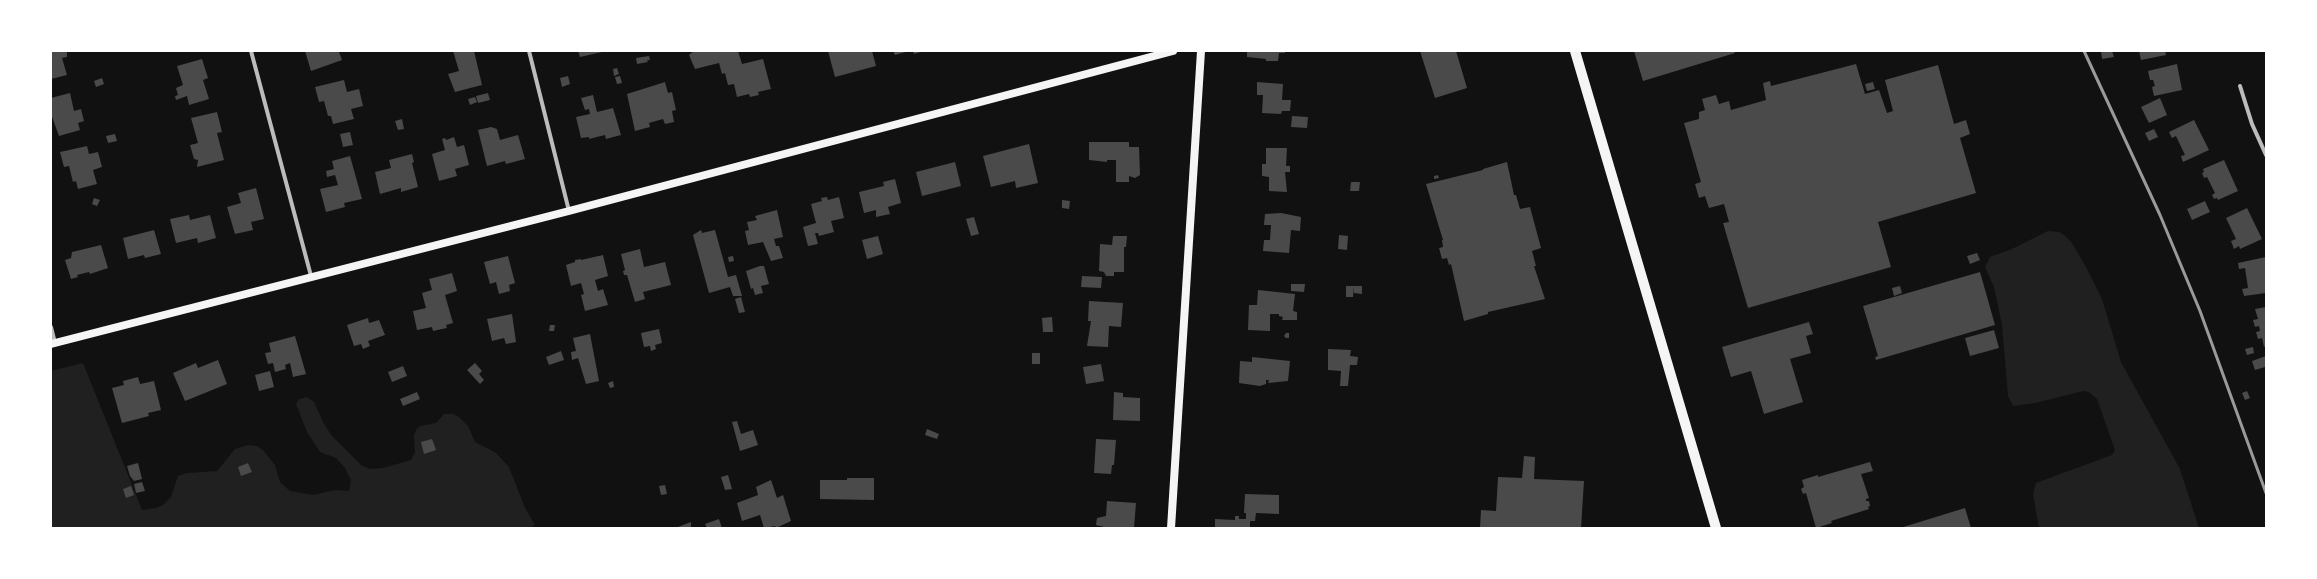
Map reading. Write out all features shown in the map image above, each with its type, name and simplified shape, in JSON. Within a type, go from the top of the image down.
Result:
[{"type":"main road","points":[[53,343],[569,210],[1173,51]]},
{"type":"main road","points":[[1171,528],[1201,51]]},
{"type":"main road","points":[[1575,51],[1716,528]]},
{"type":"street","points":[[252,51],[311,276]]},
{"type":"street","points":[[529,51],[569,210]]},
{"type":"street","points":[[2240,86],[2252,124],[2266,155]]},
{"type":"street","points":[[51,327],[53,343]]},
{"type":"shaded area","points":[[2048,231],[2059,232],[2064,235],[2072,243],[2086,267],[2102,299],[2121,362],[2180,469],[2199,528],[2039,528],[2033,494],[2036,483],[2112,455],[2115,450],[2097,399],[2089,392],[2083,391],[2035,403],[2013,406],[2008,396],[2002,325],[1994,287],[1985,267],[1990,257],[2012,249]]},
{"type":"shaded area","points":[[83,363],[142,510],[156,508],[163,505],[171,497],[178,476],[187,473],[217,471],[235,449],[248,445],[257,446],[263,450],[275,465],[280,482],[290,491],[313,495],[335,490],[349,491],[351,480],[345,468],[336,458],[320,452],[307,432],[296,404],[299,399],[307,397],[314,402],[324,424],[332,436],[361,465],[370,469],[383,468],[411,460],[415,452],[414,435],[420,426],[436,423],[444,414],[453,414],[459,417],[468,426],[475,442],[496,453],[509,467],[525,508],[535,525],[530,528],[51,528],[51,371]]},
{"type":"building","points":[[51,51],[67,51],[67,57],[62,58],[67,75],[51,79]]},
{"type":"building","points":[[305,51],[342,51],[339,52],[342,60],[311,71]]},
{"type":"building","points":[[453,51],[474,51],[482,85],[455,92],[448,74],[459,71]]},
{"type":"building","points":[[578,51],[602,51],[602,52],[580,57]]},
{"type":"building","points":[[694,51],[738,51],[742,64],[763,59],[771,89],[758,92],[759,95],[750,97],[749,94],[737,97],[734,84],[728,85],[725,73],[722,74],[719,63],[695,69],[689,55]]},
{"type":"building","points":[[828,51],[872,51],[876,66],[835,77]]},
{"type":"building","points":[[893,51],[909,51],[895,55]]},
{"type":"building","points":[[913,51],[924,51],[914,54]]},
{"type":"building","points":[[1247,51],[1285,51],[1285,53],[1279,53],[1278,61],[1266,61],[1266,59],[1247,57]]},
{"type":"building","points":[[1420,51],[1456,51],[1467,88],[1435,98]]},
{"type":"building","points":[[1634,51],[1734,51],[1735,53],[1643,81]]},
{"type":"building","points":[[2101,51],[2112,51],[2114,57],[2102,59]]},
{"type":"building","points":[[2139,51],[2165,51],[2166,55],[2141,60]]},
{"type":"building","points":[[649,56],[650,60],[647,60],[648,62],[637,64],[636,58]]},
{"type":"building","points":[[202,59],[208,78],[203,80],[209,99],[189,105],[187,96],[176,100],[175,96],[178,95],[176,88],[183,85],[177,66]]},
{"type":"building","points":[[1856,64],[1865,94],[1879,90],[1887,113],[1893,111],[1885,80],[1938,65],[1954,124],[1966,120],[1970,134],[1960,138],[1976,193],[1878,222],[1891,267],[1748,308],[1723,223],[1729,222],[1724,204],[1709,208],[1705,196],[1699,198],[1695,184],[1701,182],[1684,123],[1699,119],[1699,112],[1705,110],[1702,99],[1716,95],[1719,104],[1729,101],[1731,110],[1766,100],[1763,83],[1770,81],[1771,86]]},
{"type":"building","points":[[2177,64],[2182,90],[2154,96],[2152,87],[2155,86],[2153,80],[2150,80],[2148,71]]},
{"type":"building","points":[[617,68],[619,74],[614,76],[613,69]]},
{"type":"building","points":[[568,76],[570,84],[562,87],[560,78]]},
{"type":"building","points":[[620,76],[622,83],[617,84],[615,77]]},
{"type":"building","points":[[102,78],[104,84],[96,87],[94,81]]},
{"type":"building","points":[[344,80],[347,92],[359,89],[363,106],[351,109],[354,119],[333,124],[331,116],[328,116],[324,101],[319,102],[315,87]]},
{"type":"building","points":[[665,82],[668,93],[672,92],[676,110],[672,111],[674,122],[665,124],[663,119],[649,123],[650,127],[635,131],[627,94]]},
{"type":"building","points":[[1257,82],[1283,84],[1282,100],[1291,100],[1290,111],[1282,111],[1281,114],[1262,113],[1263,95],[1257,95]]},
{"type":"building","points":[[1873,82],[1875,89],[1867,91],[1865,84]]},
{"type":"building","points":[[70,93],[74,111],[81,109],[84,121],[78,123],[80,130],[59,136],[51,114],[51,98]]},
{"type":"building","points":[[488,93],[490,100],[478,103],[476,96]]},
{"type":"building","points":[[593,95],[597,112],[613,108],[621,135],[606,139],[605,135],[589,139],[589,137],[581,138],[576,117],[590,114],[589,109],[585,110],[581,98]]},
{"type":"building","points":[[475,97],[477,102],[470,105],[468,99]]},
{"type":"building","points":[[2160,98],[2167,115],[2149,123],[2141,107]]},
{"type":"building","points":[[217,112],[222,132],[217,133],[224,160],[197,167],[198,160],[194,159],[190,145],[198,143],[191,118]]},
{"type":"building","points":[[1292,116],[1308,117],[1307,128],[1291,127]]},
{"type":"building","points":[[402,119],[404,129],[398,130],[395,121]]},
{"type":"building","points":[[2194,120],[2209,150],[2183,162],[2181,156],[2185,155],[2176,136],[2172,138],[2169,132]]},
{"type":"building","points":[[491,127],[497,129],[500,140],[518,135],[525,159],[506,164],[505,161],[487,166],[478,130]]},
{"type":"building","points":[[2154,129],[2158,137],[2149,141],[2145,133]]},
{"type":"building","points":[[350,132],[353,145],[343,147],[340,134]]},
{"type":"building","points":[[115,134],[117,141],[108,143],[106,136]]},
{"type":"building","points":[[454,137],[457,147],[464,145],[469,165],[455,169],[457,176],[439,181],[432,154],[445,150],[442,139],[445,138],[446,140]]},
{"type":"building","points":[[1089,142],[1129,142],[1129,147],[1139,147],[1140,175],[1135,178],[1129,176],[1129,182],[1116,182],[1116,160],[1107,160],[1107,162],[1089,160]]},
{"type":"building","points":[[1029,144],[1038,183],[1016,188],[1015,181],[991,187],[983,156]]},
{"type":"building","points":[[87,146],[89,154],[98,152],[102,167],[93,170],[97,184],[78,189],[76,181],[73,182],[69,166],[64,167],[60,152]]},
{"type":"building","points":[[1266,148],[1287,148],[1286,166],[1290,166],[1290,172],[1285,172],[1287,192],[1269,191],[1269,177],[1262,176],[1262,164],[1266,164]]},
{"type":"building","points":[[412,154],[414,162],[412,163],[418,187],[401,192],[401,188],[380,194],[375,172],[391,168],[389,160]]},
{"type":"building","points":[[350,156],[362,199],[344,203],[345,207],[326,212],[320,189],[338,185],[335,175],[327,177],[326,171],[334,169],[332,161]]},
{"type":"building","points":[[2224,160],[2238,191],[2218,200],[2217,198],[2214,199],[2212,195],[2215,193],[2207,177],[2204,178],[2202,173],[2204,172],[2203,169]]},
{"type":"building","points":[[955,162],[961,186],[922,196],[916,172]]},
{"type":"building","points":[[1507,162],[1514,195],[1516,195],[1520,209],[1530,207],[1541,248],[1532,251],[1536,266],[1534,266],[1545,299],[1488,312],[1488,314],[1464,321],[1451,264],[1449,265],[1447,258],[1442,259],[1439,248],[1443,247],[1443,240],[1426,184],[1483,170]]},
{"type":"building","points":[[1438,175],[1439,178],[1434,179],[1434,176]]},
{"type":"building","points":[[895,179],[901,203],[888,207],[890,214],[876,217],[876,210],[864,213],[859,192],[884,186],[883,182]]},
{"type":"building","points":[[1351,182],[1360,182],[1359,191],[1350,191]]},
{"type":"building","points":[[256,188],[264,219],[251,222],[253,230],[235,234],[227,207],[241,203],[238,193]]},
{"type":"building","points":[[827,197],[828,200],[839,197],[844,218],[831,221],[834,232],[819,236],[818,233],[815,233],[818,244],[808,246],[803,227],[816,223],[811,204],[822,201],[821,198]]},
{"type":"building","points":[[94,198],[100,200],[97,206],[92,204]]},
{"type":"building","points":[[1062,200],[1070,201],[1069,209],[1062,208]]},
{"type":"building","points":[[2205,201],[2210,212],[2192,220],[2187,209]]},
{"type":"building","points":[[2247,208],[2262,239],[2240,249],[2239,246],[2234,249],[2231,241],[2236,239],[2226,218]]},
{"type":"building","points":[[777,210],[783,237],[774,239],[776,246],[779,246],[783,258],[771,261],[763,242],[748,245],[745,231],[749,230],[747,222],[757,220],[755,216]]},
{"type":"building","points":[[1281,213],[1301,217],[1300,231],[1291,230],[1289,253],[1263,251],[1264,240],[1270,240],[1271,225],[1264,225],[1265,214]]},
{"type":"building","points":[[189,215],[190,220],[210,215],[216,238],[198,243],[197,238],[176,243],[170,219]]},
{"type":"building","points":[[974,217],[979,234],[971,236],[966,219]]},
{"type":"building","points":[[154,230],[161,254],[145,258],[144,255],[128,259],[123,238]]},
{"type":"building","points":[[701,230],[702,233],[715,230],[728,277],[736,275],[742,296],[733,296],[730,287],[709,293],[693,235]]},
{"type":"building","points":[[1339,235],[1348,236],[1347,250],[1338,249]]},
{"type":"building","points":[[878,236],[883,254],[867,259],[862,240]]},
{"type":"building","points":[[1113,236],[1127,236],[1126,247],[1124,247],[1124,272],[1114,272],[1114,276],[1106,276],[1104,272],[1099,271],[1100,244],[1112,245]]},
{"type":"building","points":[[101,245],[108,268],[90,274],[89,272],[77,275],[78,277],[71,279],[65,260],[71,258],[72,252]]},
{"type":"building","points":[[640,249],[644,267],[665,262],[671,285],[643,292],[645,299],[635,302],[627,275],[624,275],[623,271],[625,270],[621,254]]},
{"type":"building","points":[[1977,253],[1980,260],[1970,264],[1967,256]]},
{"type":"building","points":[[603,255],[608,276],[595,280],[598,291],[603,289],[608,305],[585,311],[581,295],[584,294],[581,283],[571,286],[566,265],[575,262],[575,260]]},
{"type":"building","points":[[508,256],[515,283],[509,285],[510,291],[499,294],[496,282],[490,284],[484,262]]},
{"type":"building","points":[[733,256],[734,261],[729,262],[728,257]]},
{"type":"building","points":[[2266,257],[2266,293],[2244,296],[2242,289],[2248,288],[2245,268],[2239,269],[2238,263]]},
{"type":"building","points":[[764,266],[769,284],[761,286],[763,293],[755,295],[753,288],[751,289],[746,271]]},
{"type":"building","points":[[1980,272],[1995,325],[1876,360],[1875,357],[1878,356],[1863,306]]},
{"type":"building","points":[[452,273],[457,291],[445,295],[453,323],[446,325],[447,328],[433,331],[432,327],[417,330],[413,311],[426,308],[422,293],[432,290],[429,279]]},
{"type":"building","points":[[1082,276],[1102,277],[1101,288],[1081,287]]},
{"type":"building","points":[[1291,284],[1305,284],[1304,292],[1291,291]]},
{"type":"building","points":[[1346,286],[1354,286],[1353,297],[1346,297]]},
{"type":"building","points":[[1354,286],[1362,286],[1362,294],[1354,293]]},
{"type":"building","points":[[1900,286],[1902,293],[1894,296],[1892,288]]},
{"type":"building","points":[[1258,290],[1295,294],[1293,311],[1297,312],[1297,320],[1282,320],[1283,317],[1279,316],[1279,314],[1270,314],[1270,331],[1248,330],[1249,305],[1257,305]]},
{"type":"building","points":[[741,297],[745,312],[739,313],[735,299]]},
{"type":"building","points":[[1089,301],[1123,303],[1121,327],[1109,326],[1108,347],[1087,346],[1091,321],[1088,321]]},
{"type":"building","points":[[2266,307],[2266,346],[2264,347],[2262,338],[2258,339],[2256,332],[2260,331],[2259,326],[2255,327],[2253,320],[2258,319],[2255,309]]},
{"type":"building","points":[[512,314],[516,342],[506,344],[504,338],[492,341],[487,319]]},
{"type":"building","points":[[1052,317],[1053,332],[1043,332],[1042,318]]},
{"type":"building","points":[[368,318],[369,323],[379,320],[385,335],[368,341],[370,346],[363,349],[361,344],[354,346],[347,325]]},
{"type":"building","points":[[1809,322],[1813,334],[1806,336],[1811,353],[1790,359],[1803,402],[1764,414],[1751,371],[1731,377],[1722,347]]},
{"type":"building","points":[[550,325],[555,325],[554,331],[549,331]]},
{"type":"building","points":[[659,329],[662,343],[655,345],[656,349],[651,351],[650,346],[644,347],[641,333]]},
{"type":"building","points":[[1994,330],[1999,348],[1970,356],[1965,338]]},
{"type":"building","points":[[1286,333],[1289,333],[1289,338],[1284,336]]},
{"type":"building","points":[[590,334],[599,381],[586,384],[578,358],[572,360],[571,352],[576,351],[573,338]]},
{"type":"building","points":[[295,336],[306,374],[293,377],[290,363],[285,365],[286,369],[275,372],[273,363],[268,364],[265,353],[271,352],[269,343]]},
{"type":"building","points":[[2253,347],[2254,353],[2247,355],[2245,349]]},
{"type":"building","points":[[1328,349],[1351,350],[1350,356],[1358,357],[1357,365],[1350,365],[1348,386],[1340,386],[1341,371],[1328,370]]},
{"type":"building","points":[[561,351],[564,360],[549,365],[546,357]]},
{"type":"building","points":[[1032,353],[1040,353],[1040,364],[1032,364]]},
{"type":"building","points":[[2266,356],[2266,369],[2265,367],[2255,370],[2252,361]]},
{"type":"building","points":[[1252,357],[1290,361],[1288,381],[1268,383],[1269,380],[1266,380],[1266,384],[1260,386],[1239,383],[1240,361],[1252,362]]},
{"type":"building","points":[[218,360],[227,384],[185,401],[173,373],[196,363],[198,368]]},
{"type":"building","points":[[475,363],[482,371],[479,374],[484,380],[480,384],[467,370]]},
{"type":"building","points":[[1101,364],[1104,381],[1086,384],[1083,367]]},
{"type":"building","points":[[403,366],[407,376],[392,382],[388,372]]},
{"type":"building","points":[[270,371],[274,387],[259,391],[255,375]]},
{"type":"building","points":[[138,377],[140,384],[154,381],[161,410],[148,413],[149,416],[122,423],[112,388],[124,385],[123,381]]},
{"type":"building","points":[[613,381],[614,387],[610,388],[608,383]]},
{"type":"building","points":[[2247,391],[2250,398],[2245,400],[2242,393]]},
{"type":"building","points":[[417,392],[420,399],[403,406],[400,399]]},
{"type":"building","points":[[1114,392],[1123,393],[1123,397],[1140,398],[1140,421],[1113,420]]},
{"type":"building","points":[[737,421],[741,434],[753,430],[758,445],[740,451],[732,422]]},
{"type":"building","points":[[927,429],[939,434],[937,439],[925,435]]},
{"type":"building","points":[[432,439],[436,450],[424,454],[421,442]]},
{"type":"building","points":[[1096,439],[1116,440],[1114,465],[1112,465],[1111,474],[1094,473]]},
{"type":"building","points":[[1524,456],[1535,457],[1534,479],[1584,481],[1581,528],[1480,528],[1481,510],[1496,511],[1498,477],[1522,478]]},
{"type":"building","points":[[1870,462],[1873,471],[1861,474],[1869,498],[1866,499],[1866,501],[1869,501],[1869,509],[1831,521],[1832,523],[1816,528],[1806,493],[1803,494],[1801,489],[1804,487],[1802,480]]},
{"type":"building","points":[[138,463],[142,479],[134,481],[130,476],[127,466]]},
{"type":"building","points":[[248,463],[252,472],[241,476],[238,467]]},
{"type":"building","points":[[728,475],[732,489],[725,490],[721,477]]},
{"type":"building","points":[[847,478],[874,478],[874,500],[820,499],[820,480],[847,480]]},
{"type":"building","points":[[771,480],[777,498],[783,495],[791,521],[776,528],[775,526],[764,528],[760,515],[742,521],[737,503],[758,495],[756,487]]},
{"type":"building","points":[[142,482],[145,491],[136,493],[134,484]]},
{"type":"building","points":[[665,485],[667,494],[661,495],[659,486]]},
{"type":"building","points":[[131,486],[134,495],[126,498],[123,489]]},
{"type":"building","points":[[1245,494],[1279,495],[1279,514],[1256,513],[1255,521],[1250,521],[1250,528],[1215,528],[1215,519],[1235,520],[1235,516],[1239,516],[1239,519],[1246,519],[1246,513],[1244,513]]},
{"type":"building","points":[[1107,501],[1136,503],[1134,528],[1108,528],[1096,525],[1097,518],[1106,516]]},
{"type":"building","points":[[1965,508],[1971,528],[1900,528]]},
{"type":"building","points":[[719,519],[722,528],[707,528],[705,524]]},
{"type":"building","points":[[691,522],[691,528],[675,528]]},
{"type":"railway","points":[[2084,51],[2160,215],[2200,311],[2266,493]]}]
